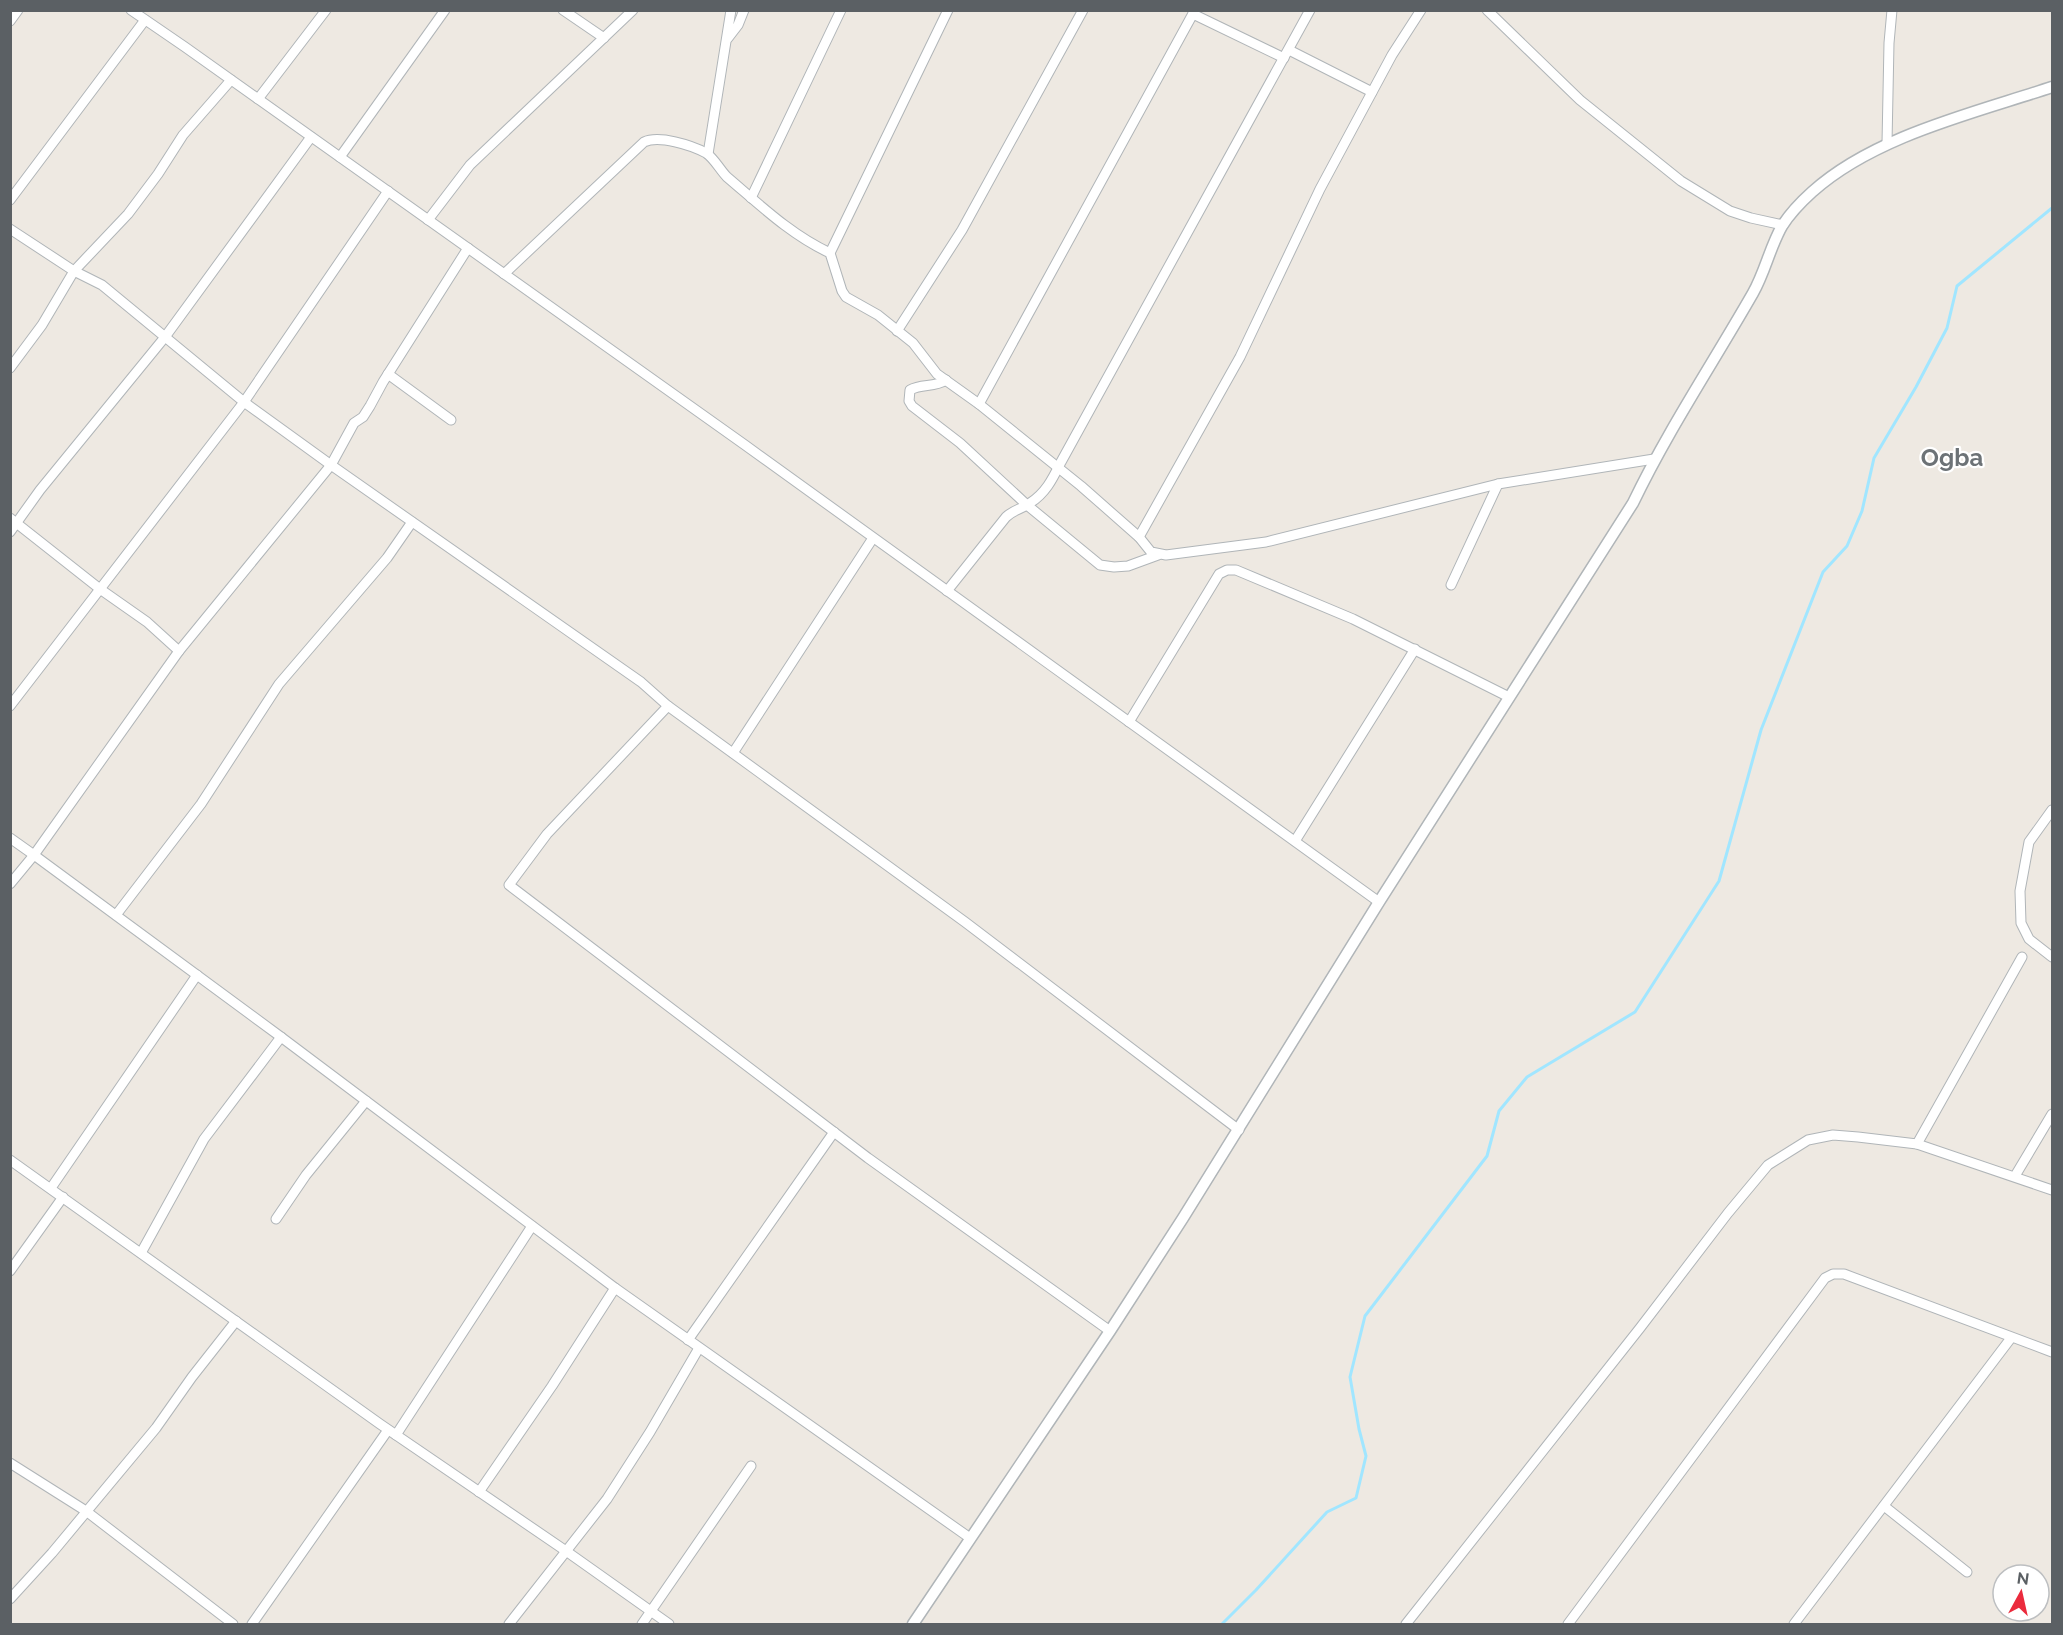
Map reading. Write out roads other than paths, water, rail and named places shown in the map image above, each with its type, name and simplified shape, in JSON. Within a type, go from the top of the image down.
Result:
[{"type":"street","points":[[10,21],[18,10]]},
{"type":"street","points":[[131,10],[468,248],[1379,902]]},
{"type":"street","points":[[258,99],[326,10]]},
{"type":"street","points":[[340,157],[445,10]]},
{"type":"street","points":[[563,10],[604,38]]},
{"type":"street","points":[[428,220],[470,165],[633,10]]},
{"type":"street","points":[[708,154],[731,10]]},
{"type":"street","points":[[727,40],[738,25],[744,10]]},
{"type":"street","points":[[751,198],[841,10]]},
{"type":"street","points":[[830,254],[948,10]]},
{"type":"street","points":[[897,331],[962,230],[1083,10]]},
{"type":"street","points":[[947,591],[1006,517],[1014,510],[1027,506],[1038,498],[1052,482],[1310,10]]},
{"type":"street","points":[[1139,537],[1240,357],[1320,189],[1392,55],[1421,10]]},
{"type":"street","points":[[1487,10],[1580,100],[1681,181],[1730,211],[1783,225]]},
{"type":"street","points":[[1887,143],[1893,10]]},
{"type":"street","points":[[979,404],[1194,12],[1372,92]]},
{"type":"street","points":[[10,200],[145,20]]},
{"type":"street","points":[[10,368],[42,325],[74,271],[128,214],[183,135],[231,80]]},
{"type":"street","points":[[913,1624],[1110,1331],[1633,503],[1654,459],[1755,290],[1783,225],[1811,193],[1828,179],[1887,143],[2052,87]]},
{"type":"street","points":[[10,532],[14,520],[165,337],[311,136]]},
{"type":"street","points":[[504,274],[644,142],[652,138],[676,142],[708,154],[724,174],[789,230],[830,254],[846,297],[878,315],[913,343],[937,374],[979,404],[1139,537],[1148,550],[1158,555]]},
{"type":"street","points":[[10,706],[244,402],[388,191]]},
{"type":"street","points":[[10,229],[74,271],[102,285],[244,402],[641,682],[669,706],[965,922],[1239,1130]]},
{"type":"street","points":[[10,884],[34,855],[178,651],[331,465],[354,423],[363,417],[468,248]]},
{"type":"street","points":[[388,374],[451,420]]},
{"type":"street","points":[[946,380],[935,386],[916,386],[910,390],[909,401],[912,406],[960,443],[1027,506],[1100,565],[1114,567],[1128,566],[1158,555],[1266,542],[1498,484],[1654,459]]},
{"type":"street","points":[[1451,585],[1498,484]]},
{"type":"street","points":[[14,520],[100,589],[147,622],[178,651]]},
{"type":"street","points":[[116,915],[201,804],[279,684],[387,558],[412,522]]},
{"type":"street","points":[[733,753],[873,538]]},
{"type":"street","points":[[1129,722],[1219,574],[1227,570],[1236,570],[1343,614],[1509,697]]},
{"type":"street","points":[[1295,841],[1415,649]]},
{"type":"street","points":[[669,706],[547,834],[508,885],[834,1132],[1110,1331]]},
{"type":"street","points":[[2052,810],[2029,842],[2020,891],[2021,923],[2029,939],[2052,957]]},
{"type":"street","points":[[10,838],[281,1037],[615,1288],[970,1538]]},
{"type":"street","points":[[1917,1144],[2022,957]]},
{"type":"street","points":[[51,1188],[197,975]]},
{"type":"street","points":[[141,1253],[204,1139],[281,1037]]},
{"type":"street","points":[[276,1219],[306,1175],[366,1101]]},
{"type":"street","points":[[2015,1176],[2052,1114]]},
{"type":"street","points":[[688,1340],[834,1132]]},
{"type":"street","points":[[1406,1624],[1768,1165],[1808,1140],[1833,1135],[1917,1144],[2052,1190]]},
{"type":"street","points":[[10,1160],[392,1432],[669,1624]]},
{"type":"street","points":[[10,1271],[63,1197]]},
{"type":"street","points":[[252,1624],[392,1432],[532,1226]]},
{"type":"street","points":[[1568,1624],[1825,1278],[1833,1274],[1844,1275],[2052,1352]]},
{"type":"street","points":[[479,1492],[552,1386],[615,1288]]},
{"type":"street","points":[[10,1599],[52,1553],[156,1428],[236,1321]]},
{"type":"street","points":[[1794,1624],[2011,1338]]},
{"type":"street","points":[[508,1624],[607,1499],[650,1432],[699,1348]]},
{"type":"street","points":[[10,1463],[86,1511],[233,1624]]},
{"type":"street","points":[[642,1624],[751,1466]]},
{"type":"street","points":[[1884,1506],[1967,1572]]},
{"type":"waterway","points":[[1222,1624],[1327,1512],[1356,1498],[1366,1456],[1350,1377],[1365,1316],[1487,1156],[1499,1111],[1527,1077],[1635,1012],[1719,881],[1761,730],[1823,572],[1847,546],[1862,511],[1874,458],[1916,387],[1947,328],[1957,286],[2052,208]]},
{"type":"district","name":"Ogba","points":[[1952,457]]}]
